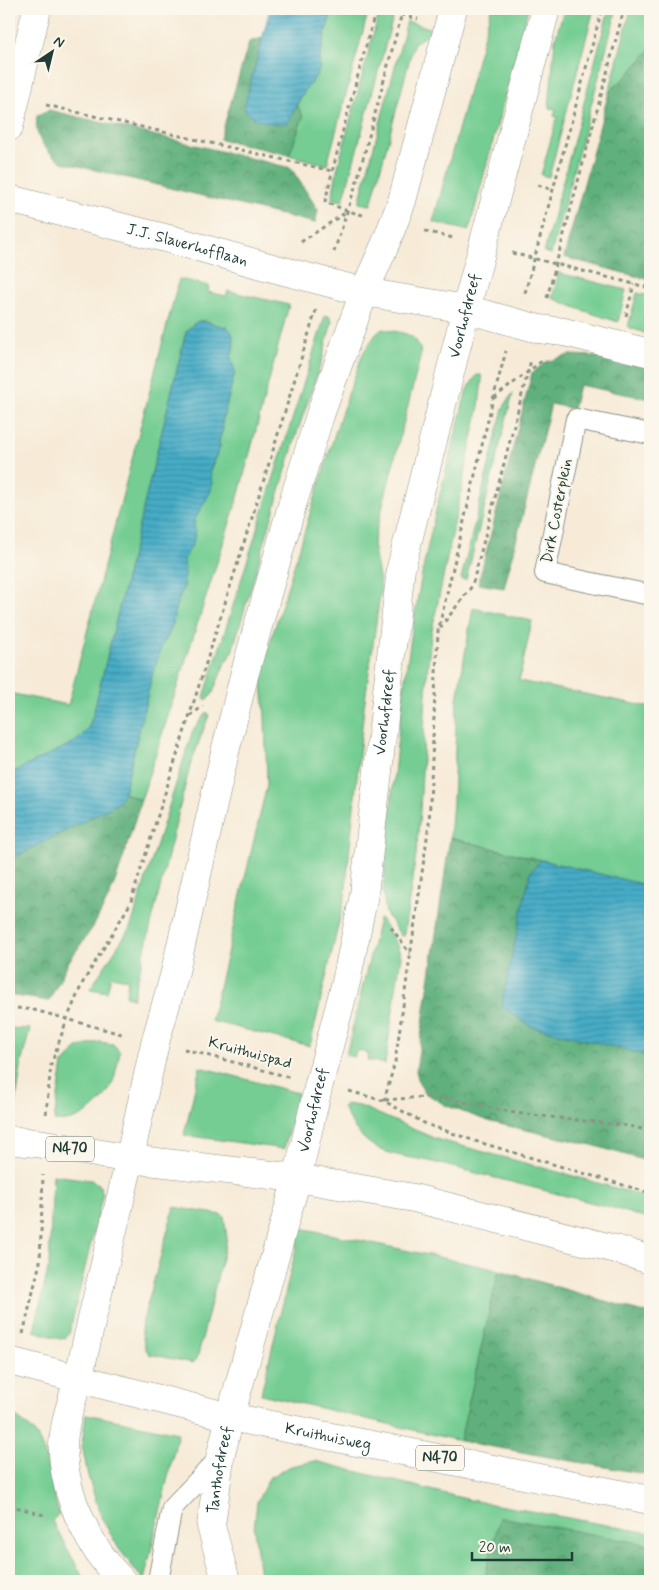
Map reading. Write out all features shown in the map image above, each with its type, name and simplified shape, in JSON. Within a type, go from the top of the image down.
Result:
[{"type":"main road","points":[[9,127],[37,9]]},
{"type":"main road","points":[[115,1577],[77,1517],[65,1472],[63,1452],[65,1430],[130,1159],[134,1133],[155,1043],[174,976],[244,676],[293,502],[320,415],[364,292],[402,201],[453,9]]},
{"type":"main road","name":"Voorhofdreef","points":[[230,1417],[297,1178],[346,982],[364,895],[401,568],[466,309],[546,9]]},
{"type":"main road","name":"J.J. Slauerhofflaan","points":[[9,199],[173,240],[364,292],[466,309]]},
{"type":"main road","points":[[466,309],[650,353]]},
{"type":"main road","name":"N470","points":[[9,1140],[130,1159],[297,1178],[414,1198],[619,1250],[650,1260]]},
{"type":"main road","name":"Kruithuisweg","points":[[13,1362],[230,1417],[650,1500]]},
{"type":"main road","name":"Tanthofdreef","points":[[226,1581],[211,1526],[220,1458],[230,1417]]},
{"type":"lane","name":"Dirk Costerplein","points":[[650,434],[576,419],[544,573],[650,595]]},
{"type":"lane","points":[[158,1581],[172,1508],[220,1458]]},
{"type":"path","points":[[348,211],[325,202],[377,9],[425,21]]},
{"type":"path","points":[[13,1362],[24,1330],[40,1262],[44,1144],[51,1065],[82,984],[130,904],[339,234],[348,211],[402,9]]},
{"type":"path","points":[[438,631],[472,586],[528,370],[527,325],[529,281],[602,9]]},
{"type":"path","points":[[624,9],[527,325],[493,399],[438,631],[429,824],[396,1062],[384,1100],[436,1096],[515,1113],[629,1126],[650,1131]]},
{"type":"path","points":[[16,98],[332,171]]},
{"type":"path","points":[[538,185],[554,190]]},
{"type":"path","points":[[265,266],[348,211]]},
{"type":"path","points":[[493,399],[528,370],[577,336]]},
{"type":"path","name":"Kruithuispad","points":[[9,1007],[34,1010],[155,1043],[384,1100],[426,1124],[476,1141],[650,1193]]},
{"type":"green space","points":[[333,9],[369,9],[327,165],[289,155],[303,117],[297,105],[306,88],[312,82]]},
{"type":"green space","points":[[491,9],[528,9],[469,231],[433,222]]},
{"type":"green space","points":[[564,9],[594,9],[549,177],[541,175],[557,117],[554,116],[556,109],[549,108],[555,40]]},
{"type":"green space","points":[[609,9],[617,9],[551,254],[544,252]]},
{"type":"green space","points":[[631,9],[650,9],[650,50],[628,75],[609,92]]},
{"type":"green space","points":[[379,13],[393,17],[343,201],[332,199],[337,170]]},
{"type":"green space","points":[[407,21],[433,29],[432,32],[414,43],[371,205],[359,203]]},
{"type":"green space","points":[[262,38],[244,109],[248,114],[259,120],[288,123],[297,105],[303,117],[289,155],[220,139],[249,42]]},
{"type":"green space","points":[[650,50],[650,280],[564,257],[609,92],[628,75]]},
{"type":"green space","points":[[49,110],[291,168],[318,210],[315,223],[62,162],[45,148],[37,131],[37,115]]},
{"type":"green space","points":[[559,273],[626,290],[618,322],[552,298]]},
{"type":"green space","points":[[179,279],[209,286],[208,292],[226,296],[228,291],[289,305],[239,494],[141,800],[124,793],[152,676],[162,645],[173,623],[175,609],[184,586],[184,560],[193,543],[195,533],[194,521],[212,484],[210,470],[220,447],[219,440],[223,429],[222,422],[235,372],[231,358],[234,344],[218,327],[206,321],[199,321],[186,332],[88,729],[75,742],[9,774],[9,693],[68,705]]},
{"type":"green space","points":[[637,293],[650,296],[650,335],[628,327]]},
{"type":"green space","points":[[326,315],[332,321],[322,360],[297,433],[232,652],[224,665],[212,695],[206,700],[204,697]]},
{"type":"green space","points":[[382,329],[407,334],[412,337],[419,346],[421,354],[373,544],[381,588],[364,707],[345,896],[310,1046],[211,1021],[267,785],[265,717],[261,672],[341,414],[363,353],[376,334]]},
{"type":"green space","points":[[569,355],[595,356],[650,367],[650,399],[579,385],[573,409],[551,404],[504,588],[478,584],[532,373],[546,362]]},
{"type":"green space","points":[[477,375],[481,375],[482,380],[479,406],[431,635],[416,855],[404,933],[401,936],[386,914],[383,893],[406,670],[418,596],[434,518],[467,389]]},
{"type":"green space","points":[[513,393],[466,580],[461,579],[503,408]]},
{"type":"green space","points":[[473,608],[532,621],[519,681],[650,707],[650,886],[450,838],[457,699]]},
{"type":"green space","points":[[207,712],[209,715],[190,766],[133,998],[126,996],[128,979],[111,976],[107,992],[90,989],[131,926],[193,730]]},
{"type":"green space","points":[[124,793],[141,800],[119,871],[109,897],[93,927],[69,961],[49,1001],[9,995],[9,860],[118,803]]},
{"type":"green space","points":[[450,838],[541,860],[530,873],[530,1026],[650,1056],[650,1162],[592,1145],[491,1122],[445,1105],[424,1092],[416,1071]]},
{"type":"green space","points":[[379,919],[381,919],[396,943],[401,956],[385,1064],[367,1060],[369,1054],[357,1050],[354,1057],[346,1055]]},
{"type":"green space","points":[[9,1028],[30,1029],[22,1060],[14,1117],[9,1117]]},
{"type":"green space","points":[[99,1042],[113,1044],[120,1052],[114,1078],[108,1092],[93,1109],[80,1117],[73,1120],[54,1121],[63,1064],[77,1048]]},
{"type":"green space","points":[[200,1067],[298,1093],[284,1149],[184,1135]]},
{"type":"green space","points":[[345,1104],[360,1106],[436,1139],[650,1198],[650,1220],[617,1209],[425,1160],[386,1152],[366,1141],[358,1132],[343,1107]]},
{"type":"green space","points":[[53,1175],[91,1180],[99,1184],[103,1193],[69,1334],[66,1338],[61,1339],[34,1331],[49,1265]]},
{"type":"green space","points":[[174,1207],[222,1215],[224,1217],[227,1238],[197,1359],[193,1363],[149,1354],[145,1348],[141,1328]]},
{"type":"green space","points":[[301,1228],[499,1270],[460,1441],[261,1394]]},
{"type":"green space","points":[[499,1270],[650,1314],[650,1475],[460,1441]]},
{"type":"green space","points":[[86,1414],[178,1433],[144,1581],[119,1549],[101,1517],[88,1476],[82,1445]]},
{"type":"green space","points":[[13,1415],[36,1435],[40,1443],[46,1459],[59,1514],[52,1521],[85,1581],[9,1581],[9,1434]]},
{"type":"green space","points":[[315,1461],[470,1500],[650,1533],[650,1545],[642,1543],[485,1576],[504,1581],[263,1581],[260,1576],[254,1529],[257,1502],[269,1478],[291,1466]]},
{"type":"green space","points":[[500,1517],[650,1545],[650,1581],[504,1581],[485,1576]]},
{"type":"water","points":[[270,9],[333,9],[319,61],[320,68],[301,96],[288,123],[282,124],[258,120],[244,109]]},
{"type":"water","points":[[201,321],[227,327],[231,331],[234,344],[231,358],[235,372],[222,422],[223,429],[219,440],[220,447],[210,470],[211,491],[194,521],[195,533],[193,543],[184,560],[184,586],[175,609],[173,623],[162,645],[152,676],[124,793],[118,803],[9,860],[9,774],[75,742],[88,729],[93,715],[186,332],[196,322]]},
{"type":"water","points":[[541,860],[650,886],[650,1056],[530,1026],[501,1006],[530,873]]}]
